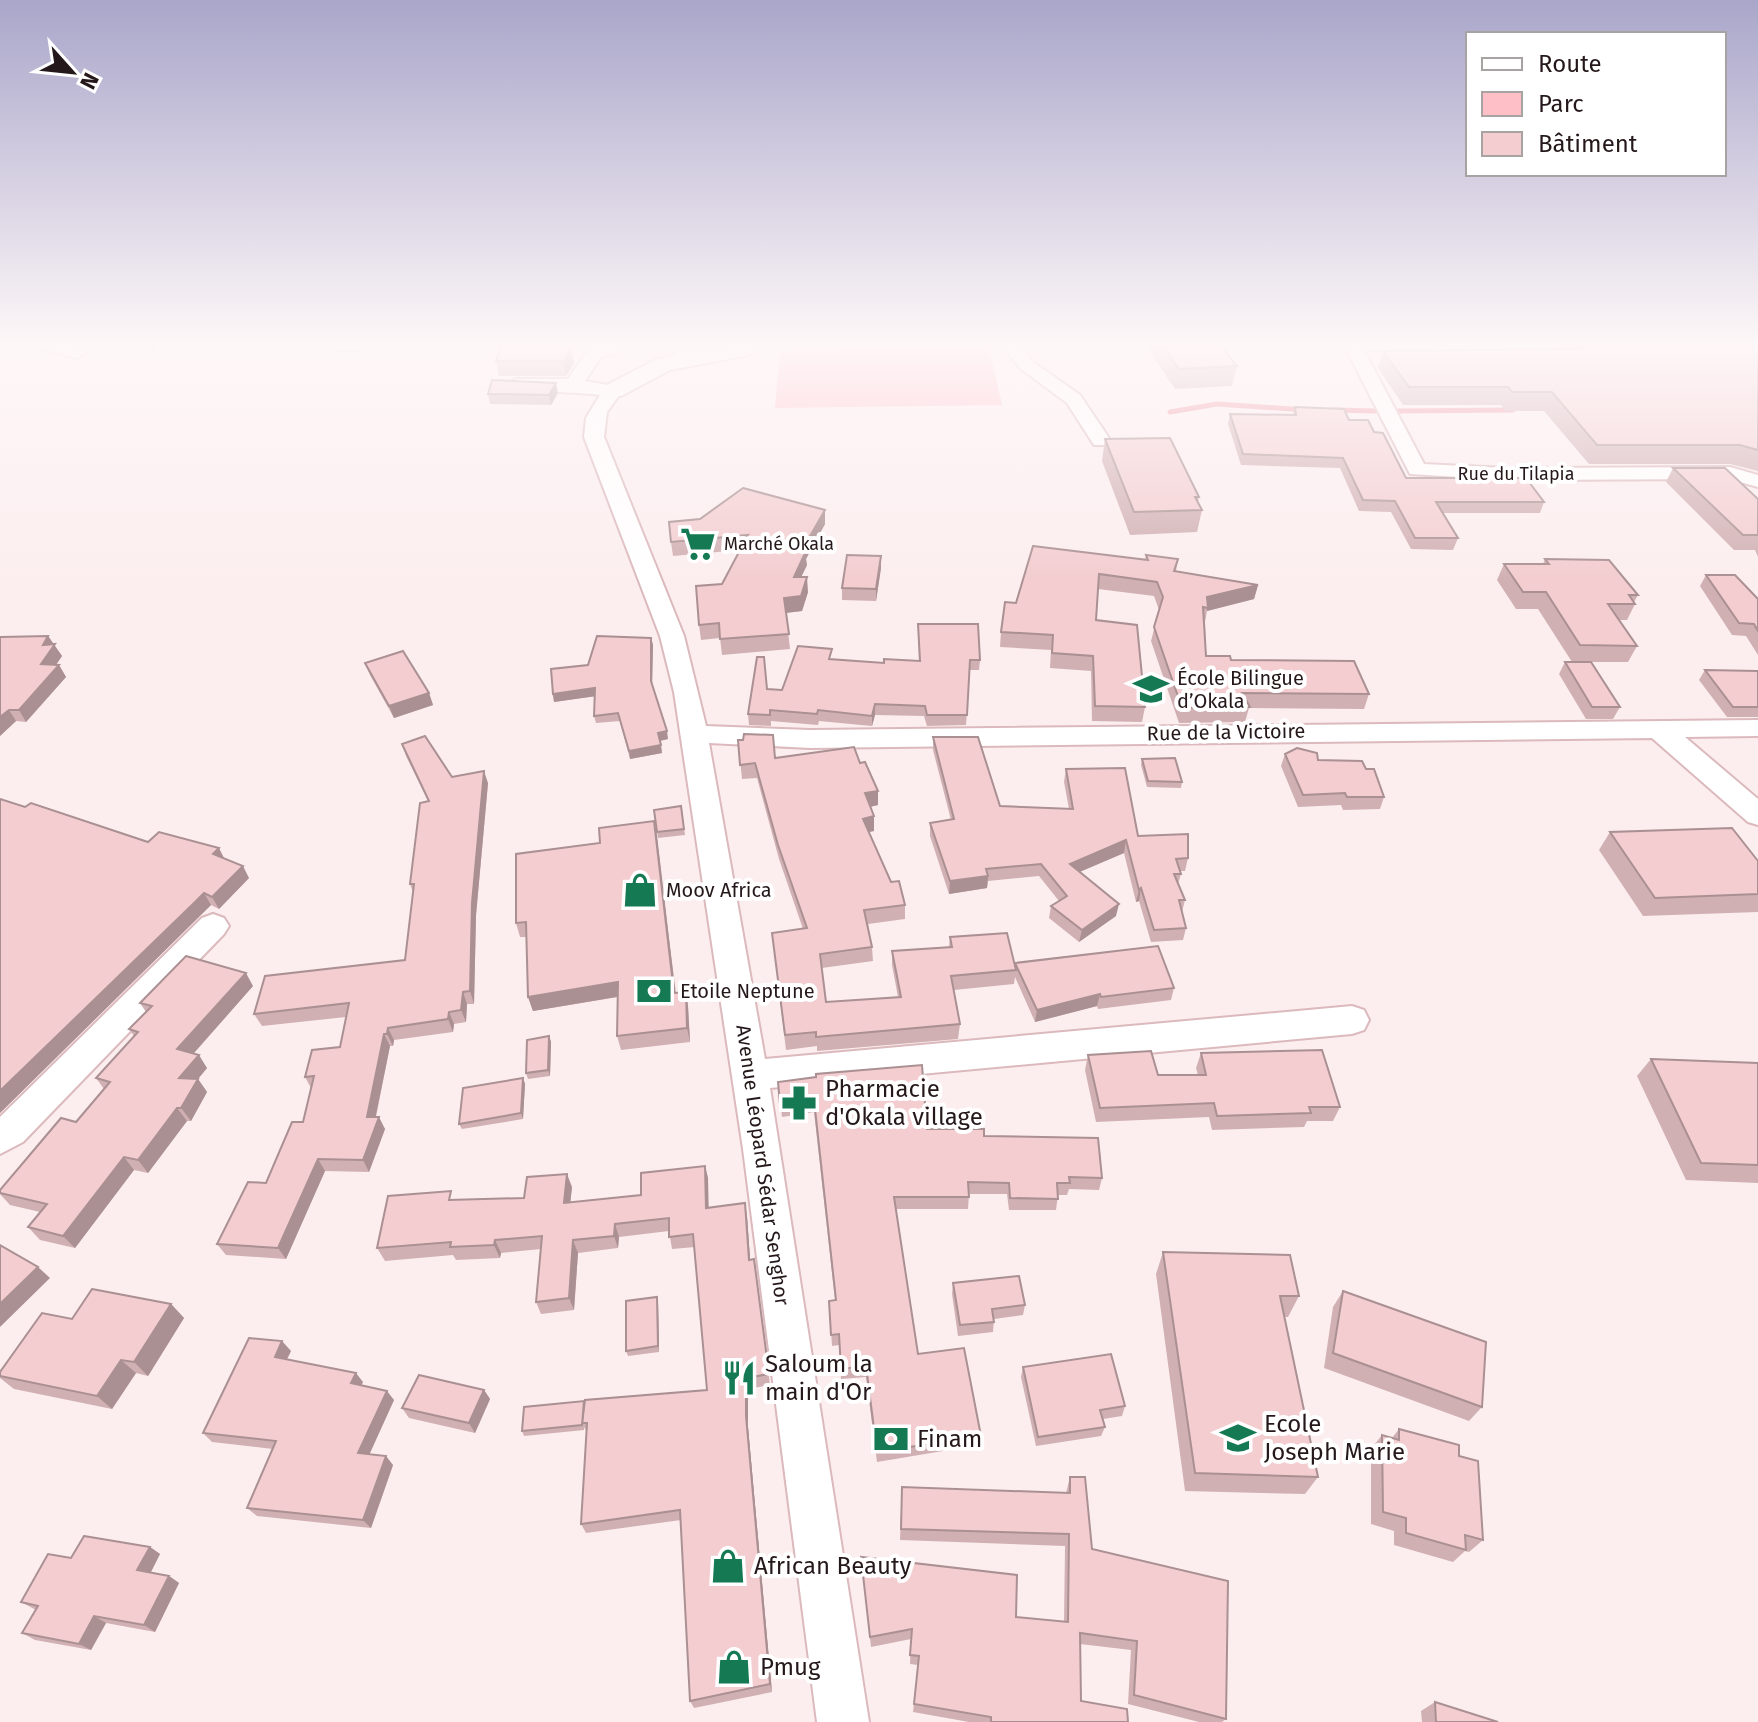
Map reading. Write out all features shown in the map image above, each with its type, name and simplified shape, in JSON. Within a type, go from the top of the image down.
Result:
[{"type":"street","name":"Avenue Léopard Sédar Senghor","points":[[595,421],[594,437],[679,657],[694,734],[749,1075],[843,1722]]},
{"type":"street","points":[[1089,421],[1101,441]]},
{"type":"street","name":"Rue du Tilapia","points":[[1392,421],[1417,470],[1505,474],[1730,473],[1758,481]]},
{"type":"street","name":"Rue de la Victoire","points":[[694,734],[810,739],[1277,731],[1758,728]]},
{"type":"street","points":[[1660,730],[1758,815]]},
{"type":"street","points":[[0,1138],[213,926]]},
{"type":"street","points":[[749,1075],[1352,1020]]},
{"type":"building","points":[[1232,421],[1369,421],[1374,432],[1383,433],[1406,478],[1526,478],[1544,502],[1436,502],[1458,538],[1415,538],[1395,501],[1363,500],[1343,458],[1243,454]]},
{"type":"building","points":[[1577,421],[1758,421],[1758,450],[1740,445],[1597,445]]},
{"type":"building","points":[[1170,438],[1199,497],[1195,497],[1202,510],[1134,512],[1105,439]]},
{"type":"building","points":[[1673,468],[1725,468],[1758,499],[1758,535],[1743,535]]},
{"type":"building","points":[[743,488],[825,510],[802,550],[806,551],[794,577],[807,577],[801,596],[784,598],[789,634],[720,639],[719,623],[699,625],[696,586],[722,584],[748,535],[671,542],[669,522],[700,519]]},
{"type":"building","points":[[1033,546],[1148,560],[1146,555],[1178,559],[1174,571],[1258,585],[1207,597],[1208,608],[1203,607],[1206,656],[1230,656],[1231,660],[1354,661],[1369,694],[1242,693],[1250,707],[1182,708],[1154,627],[1163,597],[1157,582],[1099,574],[1096,620],[1137,625],[1145,707],[1095,706],[1093,656],[1052,653],[1053,635],[1001,632],[1005,602],[1016,603]]},
{"type":"building","points":[[847,555],[881,556],[876,589],[842,588]]},
{"type":"building","points":[[1545,559],[1609,560],[1638,595],[1629,595],[1635,604],[1608,604],[1637,646],[1580,645],[1546,592],[1523,592],[1504,564],[1549,564]]},
{"type":"building","points":[[1706,575],[1735,575],[1758,599],[1758,631],[1754,624],[1739,623]]},
{"type":"building","points":[[918,624],[978,624],[980,660],[970,660],[967,715],[927,715],[925,706],[875,704],[872,716],[818,710],[817,714],[770,710],[770,715],[748,714],[757,657],[764,657],[767,689],[782,690],[798,646],[832,649],[829,659],[884,663],[884,659],[920,661]]},
{"type":"building","points":[[48,636],[43,645],[55,644],[41,664],[59,665],[19,710],[9,710],[0,717],[0,637]]},
{"type":"building","points":[[597,636],[651,638],[651,681],[667,731],[658,733],[661,745],[629,751],[618,713],[594,716],[595,688],[553,694],[551,669],[588,665]]},
{"type":"building","points":[[403,651],[429,693],[389,706],[365,663]]},
{"type":"building","points":[[1565,662],[1591,662],[1620,707],[1592,707]]},
{"type":"building","points":[[1705,670],[1758,671],[1758,707],[1733,707]]},
{"type":"building","points":[[744,734],[773,735],[775,758],[854,747],[860,763],[865,762],[878,791],[865,793],[874,816],[863,819],[891,882],[899,881],[905,905],[864,910],[872,947],[820,954],[826,1002],[901,997],[892,951],[952,947],[950,937],[1007,933],[1016,970],[951,976],[960,1024],[816,1037],[816,1032],[785,1035],[772,933],[807,928],[778,845],[755,763],[740,765],[738,740],[743,740]]},
{"type":"building","points":[[425,736],[452,777],[484,771],[472,903],[470,991],[463,992],[461,1010],[449,1012],[448,1019],[388,1028],[387,1034],[384,1034],[367,1117],[379,1117],[363,1160],[318,1159],[278,1248],[217,1244],[248,1182],[266,1183],[292,1122],[303,1122],[314,1076],[305,1077],[312,1050],[340,1047],[349,1003],[254,1014],[265,976],[405,960],[420,803],[429,801],[402,744]]},
{"type":"building","points":[[933,737],[978,737],[1000,806],[1073,809],[1066,769],[1125,768],[1138,836],[1188,834],[1188,858],[1176,859],[1181,874],[1174,874],[1185,900],[1179,900],[1186,928],[1154,930],[1141,888],[1139,890],[1126,840],[1070,864],[1119,904],[1082,930],[1051,906],[1067,896],[1041,864],[986,869],[988,876],[950,881],[930,823],[954,819]]},
{"type":"building","points":[[1297,748],[1317,753],[1318,760],[1362,761],[1366,769],[1374,769],[1384,797],[1347,797],[1345,793],[1303,795],[1285,754]]},
{"type":"building","points":[[1175,758],[1182,782],[1148,781],[1142,759]]},
{"type":"building","points":[[0,799],[25,807],[31,803],[148,842],[159,832],[219,848],[213,854],[243,866],[212,897],[204,893],[0,1091]]},
{"type":"building","points":[[681,806],[684,829],[657,832],[654,810]]},
{"type":"building","points":[[654,821],[674,993],[686,992],[687,1028],[617,1036],[618,982],[528,997],[526,922],[516,923],[516,854],[600,843],[599,828]]},
{"type":"building","points":[[1732,828],[1758,861],[1758,894],[1655,898],[1610,832]]},
{"type":"building","points":[[1158,946],[1174,988],[1101,997],[1100,994],[1037,1010],[1015,963]]},
{"type":"building","points":[[186,956],[246,973],[177,1049],[199,1055],[179,1078],[198,1079],[181,1108],[177,1108],[138,1160],[124,1157],[63,1236],[28,1227],[47,1204],[0,1193],[0,1190],[61,1118],[76,1122],[110,1082],[96,1078],[138,1032],[129,1029],[152,1006],[140,1003]]},
{"type":"building","points":[[549,1036],[548,1070],[526,1073],[527,1040]]},
{"type":"building","points":[[1322,1050],[1340,1107],[1309,1107],[1311,1113],[1217,1116],[1214,1103],[1100,1108],[1088,1055],[1151,1051],[1158,1075],[1206,1075],[1201,1053]]},
{"type":"building","points":[[1651,1059],[1758,1063],[1758,1165],[1701,1163]]},
{"type":"building","points":[[922,1065],[927,1129],[984,1129],[984,1136],[1098,1138],[1102,1178],[1069,1177],[1070,1183],[1057,1183],[1058,1199],[1010,1198],[1009,1183],[968,1182],[969,1197],[894,1197],[918,1354],[964,1348],[981,1436],[877,1452],[866,1366],[841,1369],[839,1334],[831,1335],[829,1301],[836,1300],[814,1100],[780,1104],[778,1082],[816,1077],[816,1074]]},
{"type":"building","points":[[523,1078],[521,1113],[459,1124],[463,1088]]},
{"type":"building","points":[[705,1166],[706,1208],[745,1203],[749,1260],[754,1259],[769,1374],[746,1378],[746,1416],[770,1684],[690,1701],[680,1510],[581,1524],[587,1423],[582,1423],[585,1400],[707,1390],[693,1234],[669,1237],[669,1218],[615,1224],[614,1236],[573,1240],[569,1298],[536,1302],[542,1236],[495,1240],[494,1245],[450,1247],[451,1242],[377,1248],[388,1196],[451,1191],[449,1200],[524,1198],[527,1177],[567,1174],[564,1203],[641,1195],[641,1173]]},
{"type":"building","points":[[0,1245],[38,1267],[0,1304]]},
{"type":"building","points":[[1163,1252],[1290,1255],[1299,1296],[1280,1296],[1318,1477],[1195,1473]]},
{"type":"building","points":[[1019,1276],[1025,1305],[992,1309],[994,1322],[960,1325],[953,1283]]},
{"type":"building","points":[[92,1289],[171,1304],[134,1362],[121,1360],[97,1396],[0,1376],[42,1313],[72,1319]]},
{"type":"building","points":[[1343,1291],[1486,1342],[1482,1407],[1333,1353]]},
{"type":"building","points":[[657,1297],[658,1346],[626,1351],[626,1301]]},
{"type":"building","points":[[249,1338],[282,1341],[275,1357],[356,1373],[351,1383],[387,1391],[358,1453],[386,1456],[363,1520],[247,1508],[276,1441],[203,1433]]},
{"type":"building","points":[[1111,1354],[1125,1406],[1100,1410],[1105,1427],[1038,1437],[1023,1367]]},
{"type":"building","points":[[419,1375],[484,1390],[469,1423],[402,1408]]},
{"type":"building","points":[[584,1401],[582,1425],[522,1431],[524,1407]]},
{"type":"building","points":[[1399,1429],[1459,1445],[1459,1456],[1478,1461],[1483,1540],[1465,1535],[1466,1550],[1406,1533],[1406,1518],[1383,1512],[1382,1435],[1399,1440]]},
{"type":"building","points":[[1070,1477],[1085,1477],[1092,1549],[1228,1581],[1226,1719],[1134,1695],[1137,1641],[1080,1633],[1081,1701],[1127,1709],[1128,1722],[991,1722],[991,1717],[914,1704],[919,1656],[910,1655],[912,1629],[870,1637],[861,1557],[1017,1575],[1016,1617],[1068,1622],[1069,1534],[901,1529],[902,1487],[1070,1493]]},
{"type":"building","points":[[84,1536],[150,1547],[137,1570],[169,1576],[144,1625],[94,1616],[79,1644],[22,1633],[38,1606],[21,1602],[48,1554],[71,1558]]},
{"type":"building","points":[[1435,1702],[1498,1722],[1436,1722]]},
{"type":"place","name":"Marché Okala","points":[[698,544]]},
{"type":"place","name":"École Bilingue d’Okala","points":[[1151,689]]},
{"type":"place","name":"Moov Africa","points":[[640,890]]},
{"type":"place","name":"Etoile Neptune","points":[[654,991]]},
{"type":"place","name":"Pharmacie d'Okala village","points":[[799,1103]]},
{"type":"place","name":"Saloum la main d'Or","points":[[739,1378]]},
{"type":"place","name":"Ecole Joseph Marie","points":[[1238,1438]]},
{"type":"place","name":"Finam","points":[[891,1439]]},
{"type":"place","name":"African Beauty","points":[[728,1566]]},
{"type":"place","name":"Pmug","points":[[734,1667]]}]
